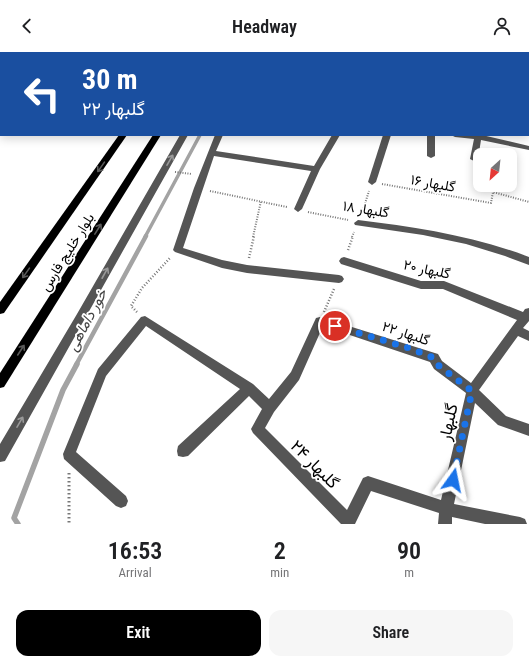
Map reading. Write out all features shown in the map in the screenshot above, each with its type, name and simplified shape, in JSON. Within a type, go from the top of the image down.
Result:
[{"type":"main road","name":"بلوار خلیج فارس","points":[[0,310],[123,136]]},
{"type":"main road","name":"بلوار خلیج فارس","points":[[0,383],[156,136]]},
{"type":"street","points":[[0,456],[183,136]]},
{"type":"street","points":[[219,136],[198,188],[178,250],[222,264],[247,269],[339,279]]},
{"type":"street","points":[[298,209],[316,169],[335,136]]},
{"type":"street","points":[[372,182],[387,136]]},
{"type":"street","points":[[431,136],[431,156]]},
{"type":"street","points":[[475,148],[477,136],[529,148]]},
{"type":"street","points":[[211,153],[316,169]]},
{"type":"street","name":"گلبهار ۱۸","points":[[358,223],[475,242],[529,261]]},
{"type":"street","name":"گلبهار ۲۰","points":[[344,261],[421,285],[444,286],[527,315]]},
{"type":"street","name":"گلبهار","points":[[445,524],[446,509],[472,391],[527,315]]},
{"type":"street","points":[[121,501],[69,454],[102,373],[145,320],[249,388],[270,408]]},
{"type":"street","name":"گلبهار ۲۲","points":[[320,321],[409,348],[434,358],[438,365],[472,391],[502,421],[529,430]]},
{"type":"street","name":"گلبهار ۲۴","points":[[320,321],[295,376],[270,408],[257,429],[349,522],[368,483],[446,509]]},
{"type":"street","points":[[516,330],[529,336]]},
{"type":"street","points":[[183,451],[249,388]]},
{"type":"street","points":[[446,509],[520,524]]},
{"type":"path","name":"گلبهار ۱۶","points":[[372,182],[491,203],[493,192],[529,202]]},
{"type":"path","points":[[358,223],[372,182]]},
{"type":"path","name":"گلبهار ۱۸","points":[[198,188],[358,223]]},
{"type":"path","points":[[247,269],[261,201]]},
{"type":"path","points":[[145,320],[131,306],[142,288],[178,250]]},
{"type":"path","points":[[69,454],[69,524]]},
{"type":"waterway","name":"خور داماهی","points":[[145,237],[199,136]]},
{"type":"waterway","name":"خور داماهی","points":[[76,365],[146,236]]},
{"type":"waterway","name":"خور داماهی","points":[[18,524],[14,518],[63,390],[77,364]]},
{"type":"route","points":[[335,326],[409,348],[434,358],[438,365],[472,391],[453,480]]}]
